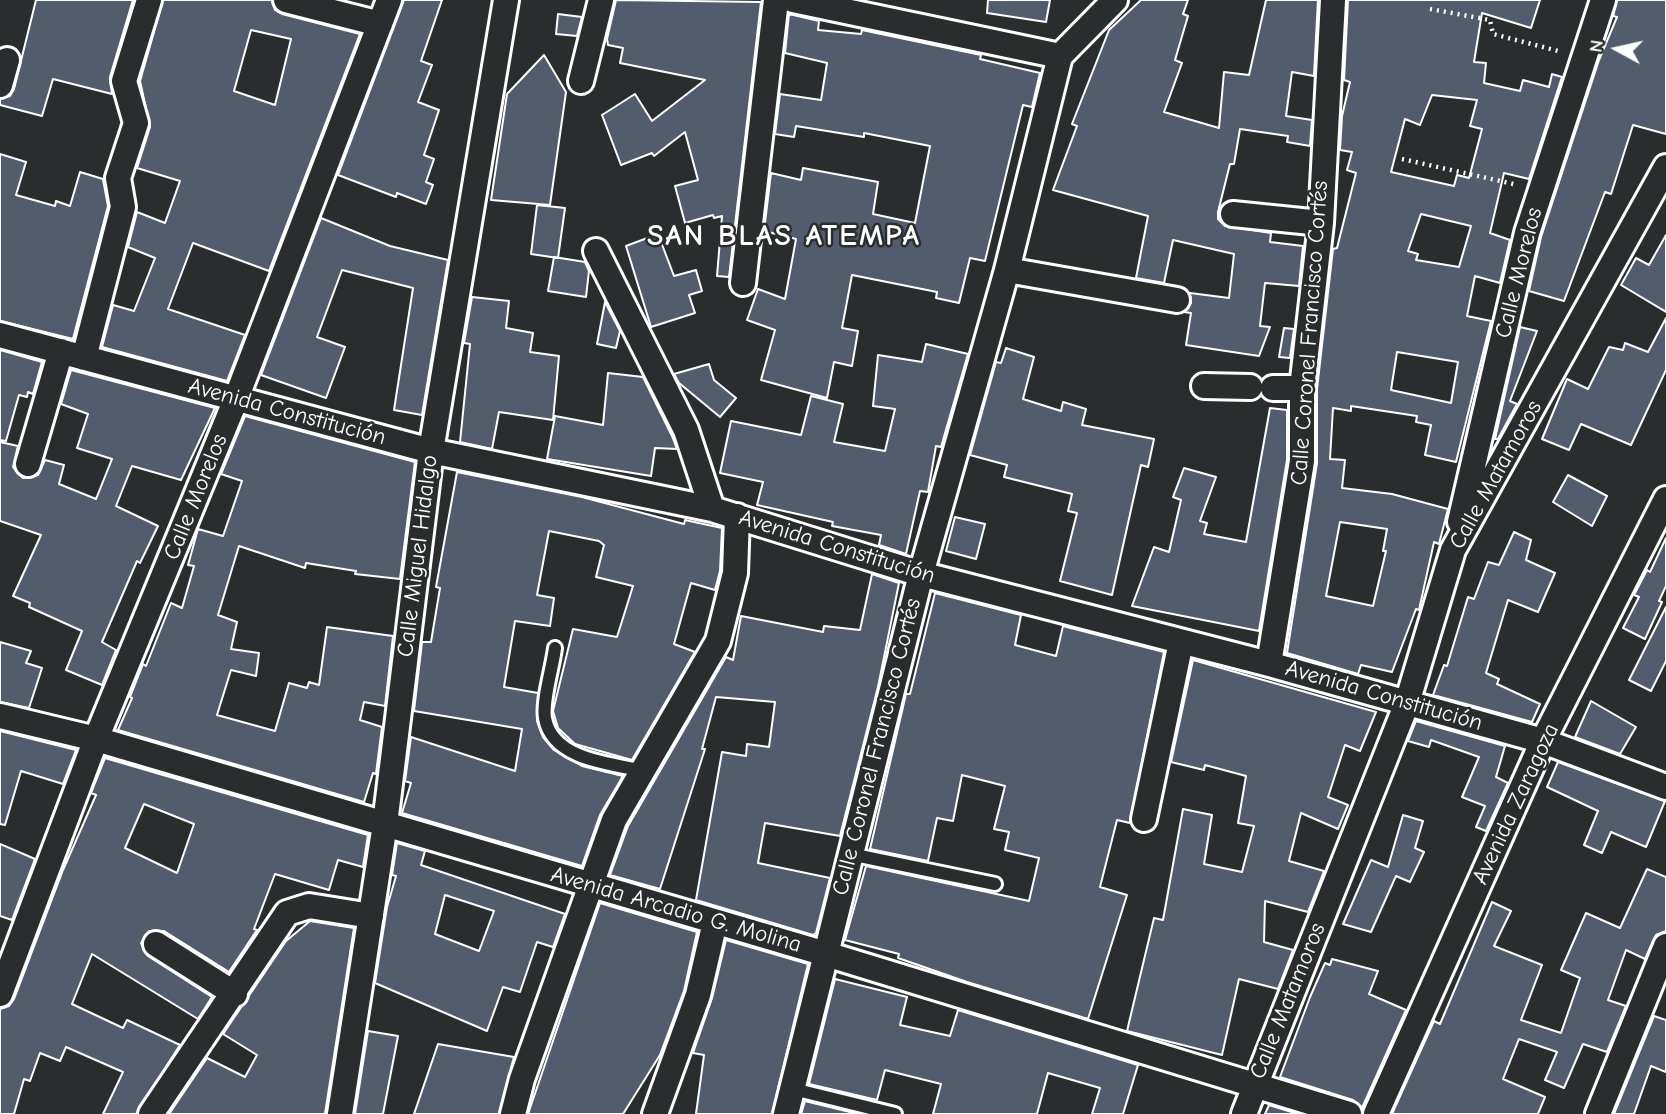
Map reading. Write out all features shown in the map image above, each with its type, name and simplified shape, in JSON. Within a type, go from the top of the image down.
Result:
[{"type":"street","points":[[28,464],[73,354],[123,207],[118,178],[136,123],[124,81],[149,0]]},
{"type":"street","points":[[286,0],[380,24]]},
{"type":"street","name":"Calle Morelos","points":[[0,994],[96,739],[236,399],[389,0]]},
{"type":"street","name":"Calle Miguel Hidalgo","points":[[340,1114],[385,824],[430,451],[506,0]]},
{"type":"street","points":[[580,81],[601,0]]},
{"type":"street","points":[[743,283],[776,0]]},
{"type":"street","points":[[793,0],[1060,56],[1115,0]]},
{"type":"street","name":"Calle Coronel Francisco Cortés","points":[[1269,664],[1302,461],[1302,388],[1321,223],[1333,0]]},
{"type":"street","name":"Calle Morelos","points":[[1453,550],[1539,190],[1603,0]]},
{"type":"street","name":"Calle Coronel Francisco Cortés","points":[[786,1114],[920,574],[1007,270],[1060,56]]},
{"type":"street","points":[[0,85],[7,60]]},
{"type":"street","name":"Calle Matamoros","points":[[1244,1114],[1407,702],[1453,550],[1666,167]]},
{"type":"street","points":[[1233,214],[1321,223]]},
{"type":"street","points":[[596,251],[686,430],[712,509]]},
{"type":"street","points":[[1007,270],[1177,300]]},
{"type":"street","name":"Avenida Constitución","points":[[0,335],[430,451],[712,509],[920,574],[1269,664],[1543,741],[1666,787]]},
{"type":"street","points":[[1204,386],[1302,388]]},
{"type":"street","name":"Avenida Zaragoza","points":[[1376,1114],[1543,741],[1666,499]]},
{"type":"street","points":[[513,1114],[522,1079],[582,918],[589,886],[614,820],[645,771],[718,641],[735,573],[737,516]]},
{"type":"street","points":[[1144,819],[1181,642]]},
{"type":"street","name":"Avenida Arcadio G. Molina","points":[[0,716],[96,739],[385,824],[825,954],[1349,1114]]},
{"type":"street","points":[[151,1114],[287,913],[309,906],[371,916]]},
{"type":"street","points":[[655,1114],[698,995],[715,922]]},
{"type":"street","points":[[156,944],[234,994]]},
{"type":"street","points":[[1598,1114],[1666,946]]},
{"type":"lane","points":[[555,648],[545,718],[556,739],[574,755],[645,771]]},
{"type":"lane","points":[[850,854],[995,884]]},
{"type":"lane","points":[[793,1089],[894,1114]]},
{"type":"path","points":[[1430,9],[1490,20],[1493,34],[1583,58]]},
{"type":"path","points":[[1402,159],[1539,190]]},
{"type":"building","points":[[36,0],[133,0],[110,77],[112,94],[53,79],[42,116],[0,105],[0,99],[10,96],[14,89]]},
{"type":"building","points":[[163,0],[272,0],[275,10],[282,14],[360,34],[269,271],[193,243],[168,309],[245,335],[227,381],[102,347],[113,305],[134,311],[155,258],[128,247],[137,212],[165,223],[180,181],[137,168],[150,127],[140,81]],"holes":[[[251,30],[291,39],[275,105],[234,91]]]},
{"type":"building","points":[[404,0],[442,0],[421,61],[432,65],[418,102],[439,110],[424,155],[434,159],[426,182],[433,185],[426,204],[397,193],[396,197],[338,175]]},
{"type":"building","points":[[616,0],[761,2],[729,277],[717,276],[722,216],[714,218],[713,215],[685,223],[675,186],[698,180],[685,132],[654,156],[652,153],[621,165],[602,115],[635,94],[652,121],[705,80],[620,63],[623,48],[608,45],[607,39]]},
{"type":"building","points":[[988,0],[1050,0],[1046,22],[987,13]]},
{"type":"building","points":[[1141,0],[1188,0],[1183,14],[1188,16],[1175,60],[1182,63],[1164,112],[1219,128],[1224,72],[1249,75],[1266,0],[1318,0],[1314,76],[1292,72],[1286,116],[1312,120],[1310,146],[1287,142],[1288,136],[1240,129],[1234,164],[1230,164],[1218,212],[1218,219],[1225,226],[1271,233],[1270,242],[1303,246],[1299,286],[1265,283],[1260,326],[1270,327],[1259,356],[1186,345],[1191,313],[1184,312],[1191,303],[1190,293],[1229,298],[1234,254],[1173,240],[1164,283],[1136,278],[1148,216],[1053,190],[1077,126],[1072,124],[1109,30]]},
{"type":"building","points":[[1348,0],[1540,0],[1531,28],[1482,13],[1474,62],[1486,63],[1484,83],[1520,91],[1523,80],[1549,87],[1552,74],[1562,77],[1529,179],[1504,173],[1490,233],[1510,240],[1500,283],[1475,276],[1467,316],[1491,321],[1456,462],[1425,455],[1431,425],[1416,422],[1417,416],[1351,406],[1351,411],[1333,408],[1330,459],[1345,460],[1342,488],[1392,494],[1448,509],[1439,544],[1434,542],[1419,610],[1416,609],[1392,672],[1361,665],[1358,674],[1287,653],[1317,463],[1317,389],[1333,249],[1337,248],[1356,173],[1347,170],[1352,152],[1340,150],[1342,116],[1350,82],[1344,80]],"holes":[[[1432,95],[1477,100],[1470,126],[1482,129],[1469,178],[1457,175],[1454,186],[1391,172],[1405,119],[1420,125]],[[1421,214],[1471,226],[1459,267],[1416,260],[1418,254],[1408,251]],[[1397,352],[1458,362],[1451,403],[1391,390]],[[1340,522],[1387,529],[1383,551],[1386,551],[1373,606],[1326,596]]]},
{"type":"building","points":[[1617,0],[1666,0],[1666,134],[1633,125],[1611,194],[1605,192],[1564,301],[1529,291],[1541,237],[1599,60],[1617,17],[1613,16]]},
{"type":"building","points":[[558,14],[582,17],[577,36],[556,34]]},
{"type":"building","points":[[789,14],[819,21],[818,30],[861,34],[862,30],[981,55],[980,59],[1040,73],[1032,107],[1023,105],[985,261],[970,258],[959,303],[936,298],[937,292],[852,275],[842,328],[858,331],[852,366],[834,362],[827,398],[761,380],[775,330],[747,320],[758,289],[785,299],[796,239],[764,231],[771,173],[801,180],[803,168],[878,182],[873,214],[915,223],[930,146],[864,133],[864,137],[796,126],[794,137],[775,134],[780,94],[821,100],[827,63],[785,53]]},
{"type":"building","points":[[544,55],[566,92],[550,205],[491,200],[507,94]]},
{"type":"building","points":[[0,154],[26,162],[16,195],[55,206],[56,201],[70,206],[80,172],[103,179],[108,206],[73,339],[0,321]]},
{"type":"building","points":[[537,205],[565,208],[558,258],[531,254]]},
{"type":"building","points":[[321,218],[390,246],[448,260],[422,415],[394,410],[413,288],[342,270],[317,337],[345,347],[326,398],[261,375]]},
{"type":"building","points":[[658,234],[674,276],[696,270],[702,291],[689,295],[695,313],[651,327],[626,246]]},
{"type":"building","points":[[1666,235],[1666,312],[1621,285],[1636,258],[1649,265]]},
{"type":"building","points":[[554,257],[585,262],[589,271],[586,297],[548,291]]},
{"type":"building","points":[[472,297],[509,301],[506,328],[533,333],[530,352],[559,356],[553,420],[499,412],[492,449],[460,442],[470,344],[464,343]]},
{"type":"building","points":[[605,302],[620,331],[616,348],[597,344]]},
{"type":"building","points":[[1666,318],[1666,370],[1631,445],[1581,424],[1569,450],[1542,439],[1567,379],[1588,389],[1609,347],[1623,350],[1625,343],[1648,352]]},
{"type":"building","points":[[1520,327],[1537,331],[1510,401],[1517,404],[1498,439],[1495,439]]},
{"type":"building","points":[[1284,328],[1294,329],[1290,358],[1279,357]]},
{"type":"building","points":[[926,344],[968,354],[941,447],[936,446],[928,492],[920,491],[906,554],[879,545],[881,535],[832,526],[833,522],[757,505],[763,482],[720,473],[731,421],[801,435],[811,396],[843,404],[834,442],[885,451],[895,409],[873,406],[878,355],[922,362]]},
{"type":"building","points":[[1006,348],[1034,357],[1023,399],[1061,411],[1063,402],[1086,409],[1082,425],[1154,439],[1148,467],[1141,465],[1112,595],[1060,581],[1077,513],[1068,511],[1072,494],[1004,477],[1007,465],[970,455],[996,362],[1001,363]]},
{"type":"building","points":[[0,350],[42,362],[33,394],[28,392],[27,397],[19,395],[6,441],[0,440]]},
{"type":"building","points":[[709,364],[714,380],[736,398],[720,417],[679,383],[674,374]]},
{"type":"building","points":[[71,370],[215,408],[181,480],[132,466],[116,506],[158,526],[140,563],[137,561],[102,642],[116,650],[102,685],[66,670],[82,631],[29,607],[30,603],[13,596],[41,535],[0,521],[0,442],[18,446],[13,467],[23,478],[38,475],[45,460],[64,465],[59,484],[96,499],[112,459],[77,448],[88,414],[61,404]]},
{"type":"building","points":[[608,373],[643,377],[672,436],[677,449],[655,448],[651,476],[547,459],[555,416],[603,425]]},
{"type":"building","points":[[1270,408],[1287,410],[1287,460],[1259,631],[1132,606],[1154,547],[1169,552],[1181,500],[1173,497],[1184,468],[1216,477],[1200,521],[1207,523],[1204,534],[1246,542]]},
{"type":"building","points":[[245,416],[415,462],[400,579],[355,574],[356,571],[306,563],[305,568],[239,546],[218,615],[237,622],[231,649],[259,653],[256,676],[231,670],[217,715],[275,731],[289,683],[307,688],[309,682],[319,685],[327,627],[393,636],[385,706],[364,702],[360,720],[382,727],[376,774],[373,773],[364,802],[118,730],[143,664],[146,666],[171,603],[182,608],[194,566],[188,565],[198,529],[223,536],[242,481],[221,474]]},
{"type":"building","points":[[457,472],[582,497],[684,524],[685,520],[722,528],[720,571],[715,590],[691,583],[674,644],[695,652],[632,760],[575,744],[558,728],[553,711],[573,629],[617,637],[633,586],[596,577],[604,545],[599,541],[549,531],[537,595],[554,598],[550,626],[515,621],[504,687],[538,693],[537,721],[543,737],[554,750],[582,766],[623,776],[600,815],[582,866],[402,813],[411,783],[405,781],[411,737],[515,771],[522,729],[414,711],[422,642],[431,642],[440,588],[436,587]]},
{"type":"building","points":[[1568,475],[1607,496],[1592,526],[1553,502]]},
{"type":"building","points":[[955,517],[985,524],[976,559],[946,551]]},
{"type":"building","points":[[1514,532],[1531,540],[1526,560],[1555,573],[1538,612],[1508,600],[1486,673],[1499,679],[1497,684],[1540,704],[1532,722],[1433,695],[1444,665],[1447,666],[1468,597],[1474,599],[1488,562],[1499,565]]},
{"type":"building","points":[[1666,538],[1666,586],[1659,601],[1662,602],[1645,639],[1623,628],[1639,597],[1634,595],[1647,570],[1650,572]]},
{"type":"building","points":[[872,574],[899,583],[878,687],[840,836],[765,823],[758,863],[830,878],[816,933],[813,935],[696,900],[722,752],[746,756],[747,744],[769,747],[775,702],[716,697],[702,749],[705,749],[660,889],[610,875],[628,826],[726,657],[733,660],[741,616],[823,632],[824,626],[860,630]]},
{"type":"building","points":[[935,593],[1021,615],[1015,645],[1056,656],[1063,626],[1164,652],[1130,823],[1117,820],[1100,887],[1127,895],[1088,1019],[967,982],[898,958],[899,954],[845,940],[866,866],[1029,901],[1039,858],[1005,850],[1009,832],[994,829],[1005,786],[962,775],[953,821],[937,818],[928,861],[870,849],[906,694],[910,694]]},
{"type":"building","points":[[1666,607],[1666,661],[1651,691],[1629,680]]},
{"type":"building","points":[[0,642],[31,651],[26,663],[42,668],[29,708],[0,702]]},
{"type":"building","points":[[1193,660],[1376,712],[1360,751],[1345,745],[1328,797],[1348,805],[1338,829],[1301,813],[1289,861],[1324,871],[1308,912],[1265,901],[1264,942],[1293,950],[1278,989],[1239,979],[1222,1055],[1127,1031],[1154,918],[1163,920],[1183,809],[1212,815],[1204,864],[1242,872],[1254,826],[1238,823],[1246,776],[1205,765],[1204,770],[1171,762]]},
{"type":"building","points":[[1591,701],[1636,727],[1620,754],[1575,737]]},
{"type":"building","points":[[1416,721],[1505,746],[1496,777],[1508,783],[1486,831],[1476,827],[1485,806],[1462,797],[1479,757],[1431,740],[1429,747],[1408,741]]},
{"type":"building","points":[[0,731],[76,750],[63,784],[21,771],[5,825],[0,824]]},
{"type":"building","points":[[105,758],[368,835],[363,867],[338,860],[329,890],[275,874],[254,929],[257,930],[229,972],[164,931],[149,931],[141,943],[148,956],[212,997],[198,1019],[92,954],[72,1004],[123,1028],[127,1020],[180,1045],[136,1114],[103,1114],[123,1072],[66,1047],[60,1061],[40,1053],[30,1081],[24,1079],[14,1114],[0,1114],[0,1009],[9,1006],[14,999],[63,870],[96,795],[91,793]],"holes":[[[144,804],[194,824],[177,873],[125,848]]]},
{"type":"building","points":[[1558,762],[1665,801],[1646,847],[1611,832],[1602,853],[1584,845],[1598,811],[1547,787]]},
{"type":"building","points":[[1403,815],[1423,821],[1415,848],[1424,852],[1410,882],[1396,876],[1371,932],[1343,924],[1371,860],[1388,867]]},
{"type":"building","points":[[397,843],[425,851],[421,865],[565,914],[553,947],[537,942],[520,992],[503,987],[487,1031],[375,983],[387,907],[396,876],[392,875]],"holes":[[[445,895],[494,911],[479,951],[435,934]]]},
{"type":"building","points":[[0,844],[35,859],[12,920],[0,916]]},
{"type":"building","points":[[1647,869],[1666,877],[1666,931],[1656,935],[1645,959],[1626,950],[1608,1000],[1626,1006],[1607,1052],[1583,1044],[1564,1088],[1545,1080],[1557,1052],[1519,1039],[1503,1079],[1545,1097],[1538,1114],[1392,1114],[1434,1021],[1440,1024],[1492,902],[1511,911],[1494,946],[1542,965],[1521,1020],[1561,1033],[1580,978],[1561,970],[1586,913],[1620,928]]},
{"type":"building","points":[[600,903],[697,932],[684,991],[660,1055],[623,1114],[528,1114]]},
{"type":"building","points":[[310,921],[354,928],[325,1114],[169,1114],[207,1058],[245,1077],[257,1055],[223,1034],[286,941]]},
{"type":"building","points":[[726,940],[808,964],[772,1114],[696,1114],[704,1055],[693,1053],[712,998]]},
{"type":"building","points":[[1332,959],[1378,971],[1369,994],[1406,1010],[1362,1108],[1353,1100],[1280,1077],[1310,997],[1325,963],[1330,965]]},
{"type":"building","points":[[835,979],[907,997],[900,1025],[950,1036],[958,1010],[1138,1065],[1123,1114],[1092,1114],[1100,1088],[1048,1073],[1037,1114],[933,1114],[941,1084],[885,1070],[877,1100],[809,1084]]},
{"type":"building","points":[[1654,1016],[1666,1020],[1666,1072],[1651,1066],[1634,1114],[1614,1114]]},
{"type":"building","points":[[368,1031],[398,1036],[383,1114],[355,1114]]},
{"type":"building","points":[[438,1044],[514,1057],[499,1114],[414,1114]]},
{"type":"building","points":[[805,1101],[858,1114],[801,1114]]},
{"type":"building","points":[[1269,1105],[1298,1114],[1265,1114]]},
{"type":"district","name":"SAN BLAS ATEMPA","points":[[784,237]]}]
